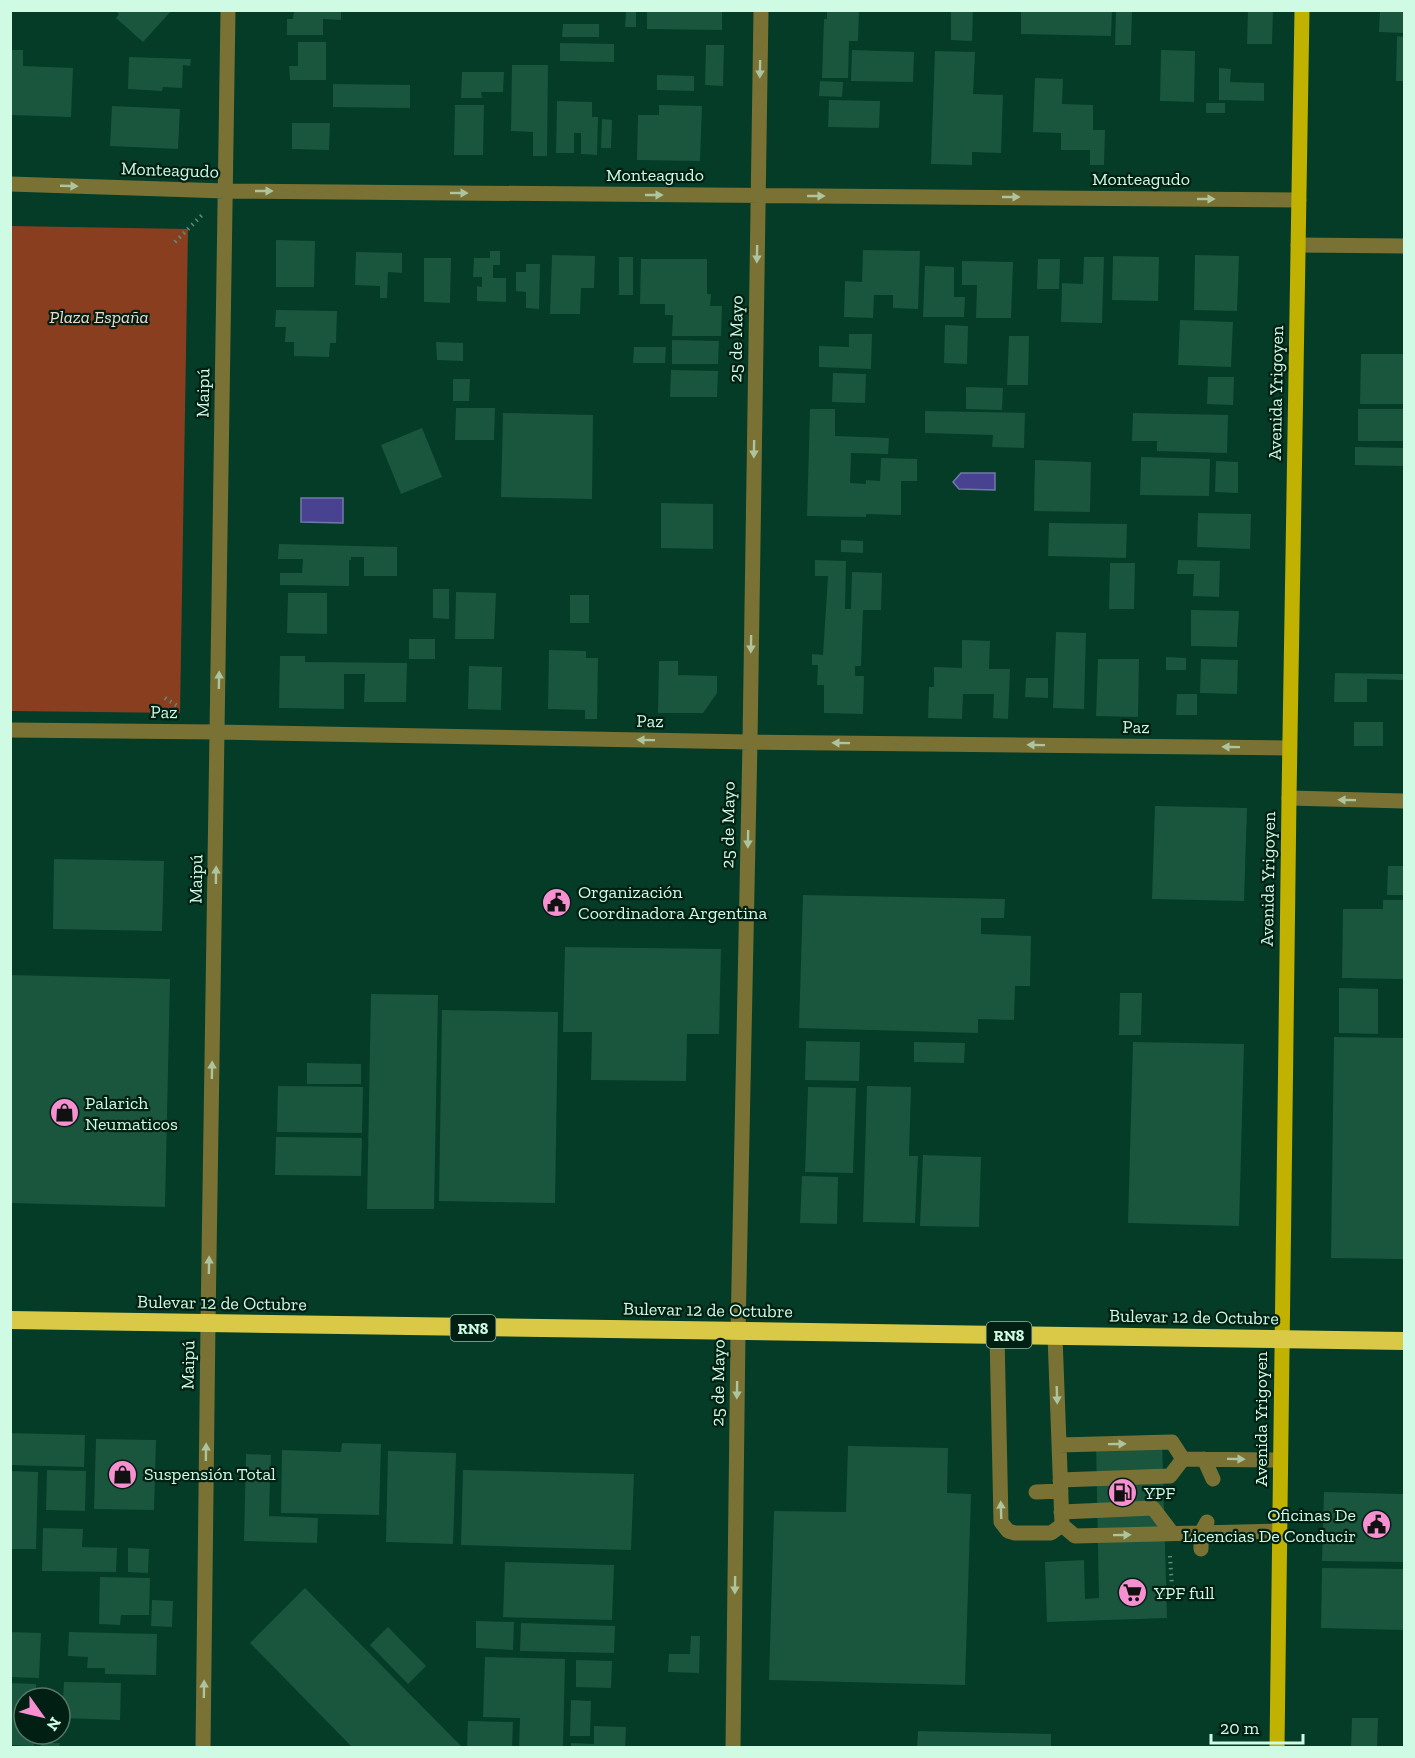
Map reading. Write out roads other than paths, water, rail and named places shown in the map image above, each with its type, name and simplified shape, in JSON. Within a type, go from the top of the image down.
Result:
[{"type":"highway","name":"Bulevar 12 de Octubre","points":[[10,1320],[1404,1341]]},
{"type":"main road","name":"Avenida Yrigoyen","points":[[1277,1748],[1289,748],[1302,10]]},
{"type":"street","name":"Maipú","points":[[203,1748],[228,10]]},
{"type":"street","name":"25 de Mayo","points":[[733,1748],[761,10]]},
{"type":"street","name":"Monteagudo","points":[[10,184],[225,191],[1299,200]]},
{"type":"street","points":[[1298,245],[1404,246]]},
{"type":"street","name":"Paz","points":[[10,730],[1289,748]]},
{"type":"street","points":[[1289,798],[1404,801]]},
{"type":"street","points":[[997,1335],[1001,1522],[1008,1531],[1051,1533],[1062,1518],[1153,1508],[1172,1533]]},
{"type":"street","points":[[1054,1336],[1062,1518],[1075,1536],[1172,1533],[1204,1527],[1279,1531]]},
{"type":"street","points":[[1059,1445],[1172,1442],[1183,1459]]},
{"type":"street","points":[[1183,1459],[1280,1460]]},
{"type":"street","points":[[1036,1492],[1060,1486],[1170,1476],[1183,1459]]},
{"type":"street","points":[[1203,1459],[1213,1479]]},
{"type":"street","points":[[1201,1549],[1204,1527]]},
{"type":"place","name":"Organización Coordinadora Argentina","points":[[557,902]]},
{"type":"place","name":"Palarich Neumaticos","points":[[64,1113]]},
{"type":"place","name":"Suspensión Total","points":[[123,1474]]},
{"type":"place","name":"YPF","points":[[1123,1493]]},
{"type":"place","name":"Oficinas De Licencias De Conducir","points":[[1377,1525]]},
{"type":"place","name":"YPF full","points":[[1133,1593]]},
{"type":"park label","name":"Plaza España","points":[[99,317]]}]
